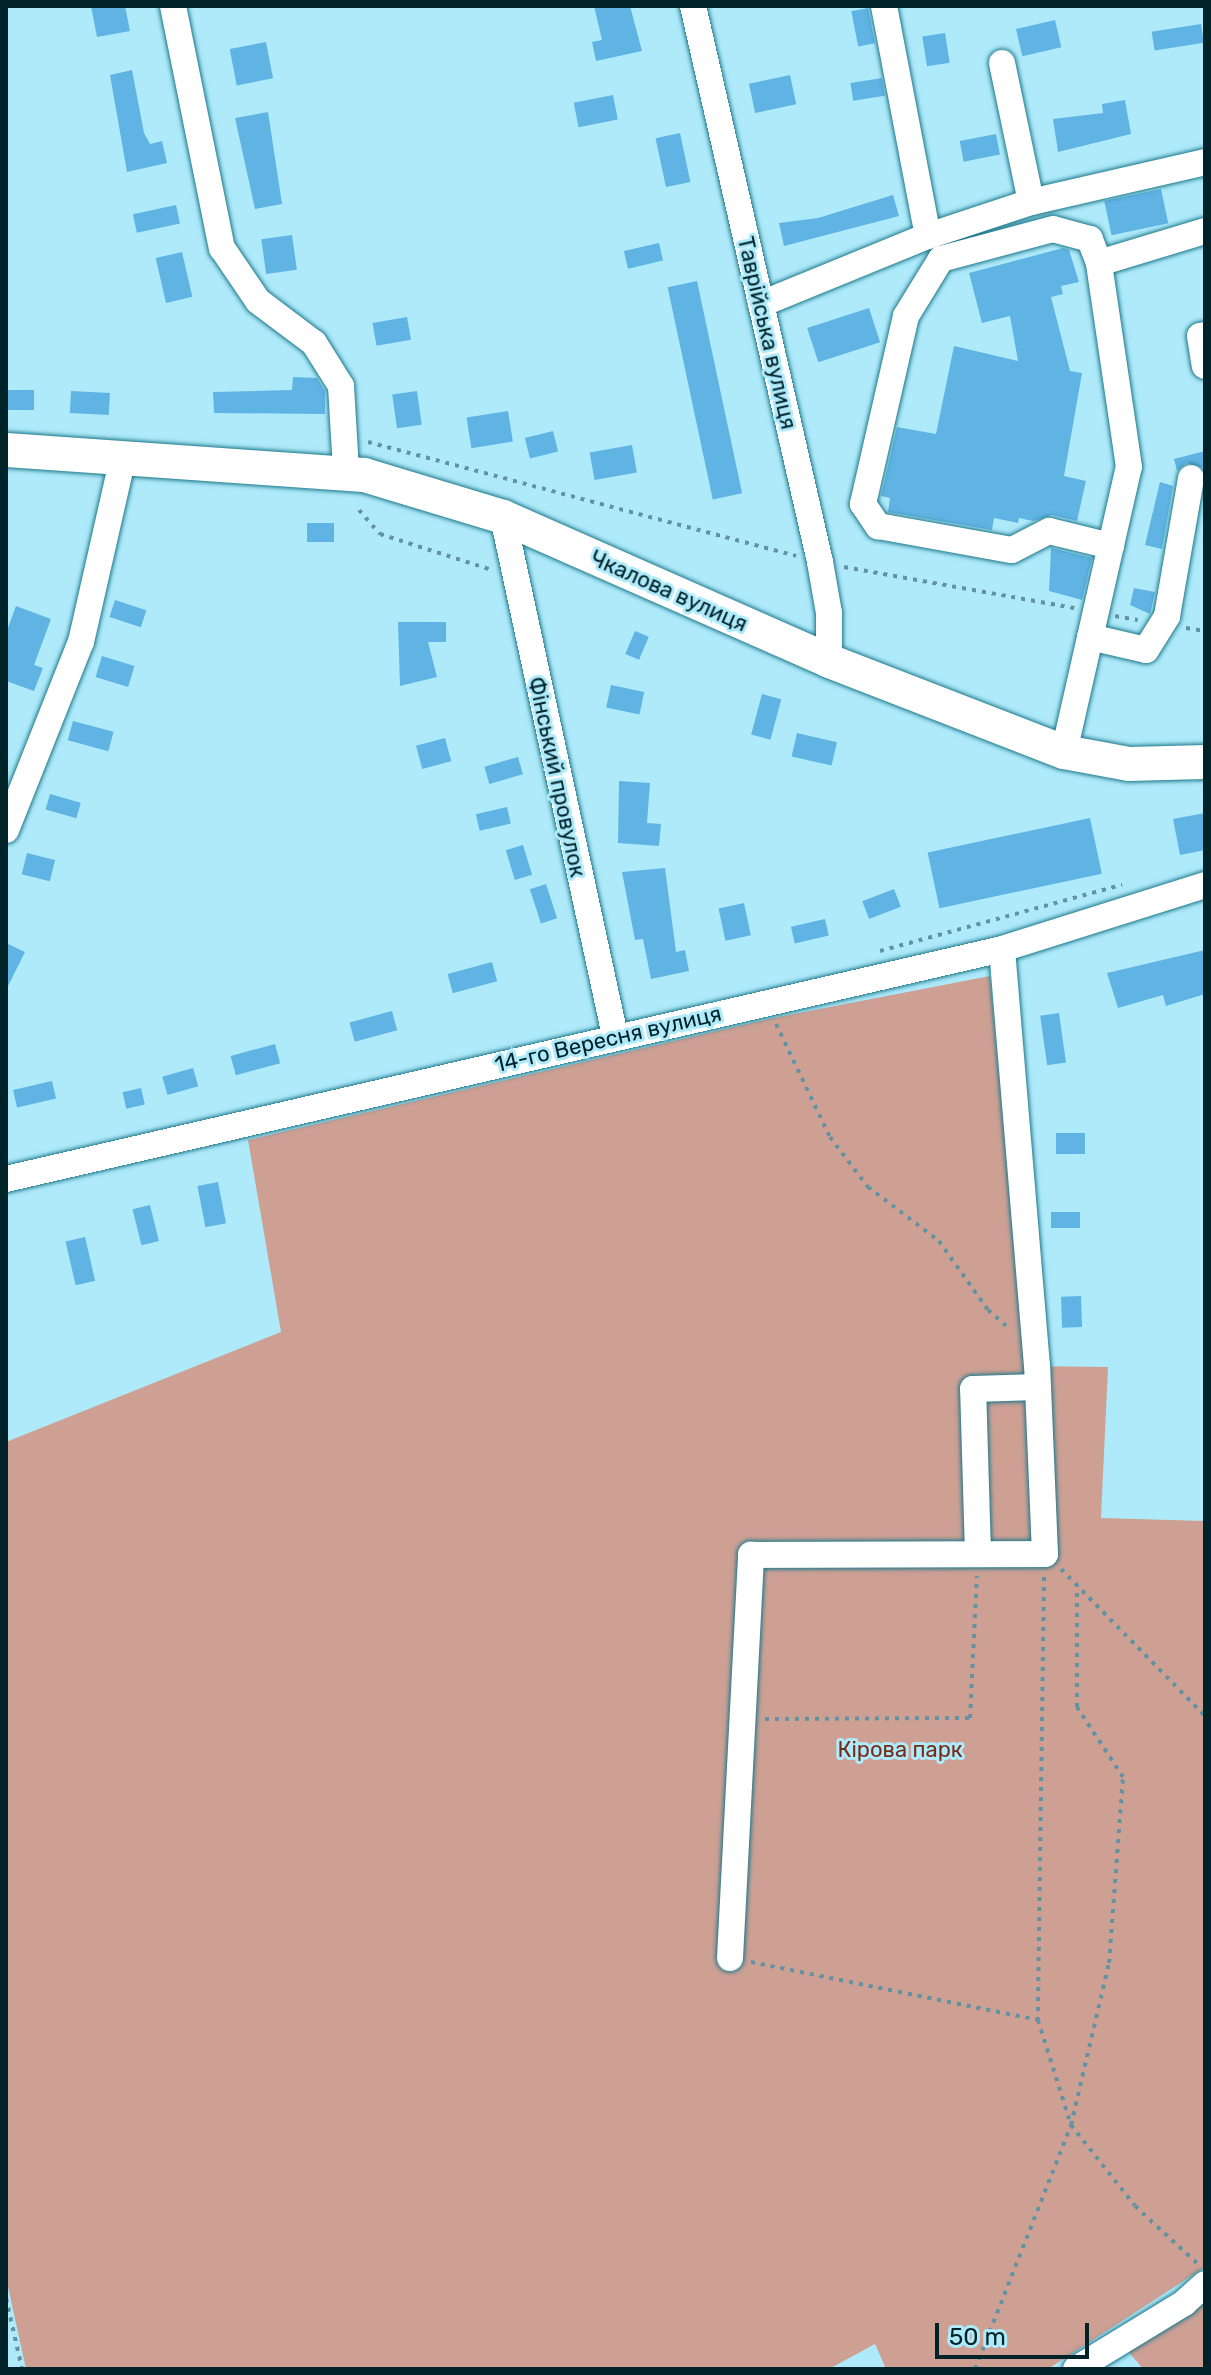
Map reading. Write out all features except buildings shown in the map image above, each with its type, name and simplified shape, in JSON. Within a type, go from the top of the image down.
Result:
[{"type":"main road","name":"Чкалова вулиця","points":[[6,450],[123,457],[344,457],[503,517],[829,661],[1064,752],[1129,764],[1205,762]]},
{"type":"street","points":[[173,6],[222,248],[258,301],[314,343],[341,386],[344,457]]},
{"type":"street","name":"Таврійська вулиця","points":[[693,6],[820,562],[829,613],[829,661]]},
{"type":"street","points":[[884,6],[928,236]]},
{"type":"street","points":[[1002,63],[1031,202]]},
{"type":"street","points":[[761,304],[928,236],[1031,202],[1205,162]]},
{"type":"street","points":[[1064,752],[1093,625],[1111,546],[1129,467],[1099,263],[1090,239],[1053,229],[941,259],[906,316],[863,504],[878,526],[1012,550],[1049,531],[1111,546]]},
{"type":"street","points":[[1099,263],[1205,231]]},
{"type":"street","points":[[1205,335],[1200,336],[1205,366]]},
{"type":"street","points":[[6,830],[81,642],[123,457]]},
{"type":"street","points":[[1093,625],[1146,650],[1162,624],[1191,478]]},
{"type":"street","name":"Фінський провулок","points":[[503,517],[550,753],[615,1036]]},
{"type":"street","name":"14-го Вересня вулиця","points":[[6,1179],[1002,949],[1205,885]]},
{"type":"street","points":[[730,1958],[751,1555],[1045,1554],[1035,1341],[1002,949]]},
{"type":"street","points":[[978,1554],[973,1389],[1038,1387]]},
{"type":"street","points":[[1076,2369],[1184,2303],[1205,2284]]},
{"type":"path","points":[[344,457],[363,441],[820,562],[1093,625],[1162,624],[1205,631]]},
{"type":"path","points":[[359,510],[380,534],[493,570],[497,586]]},
{"type":"path","points":[[761,1004],[804,1074],[830,1137],[868,1187],[939,1241],[988,1310],[1013,1332],[1035,1341]]},
{"type":"path","points":[[742,1719],[970,1718],[978,1554]]},
{"type":"path","points":[[1045,1554],[1205,1716]]},
{"type":"path","points":[[1045,1554],[1038,2020],[1071,2125],[1135,2206],[1205,2270]]},
{"type":"path","points":[[975,2369],[1071,2125],[1109,1963],[1123,1777],[1077,1707],[1077,1585]]},
{"type":"path","points":[[730,1958],[1038,2020]]},
{"type":"path","points":[[6,2298],[22,2369]]},
{"type":"green space","name":"Кірова парк","points":[[990,976],[1026,1366],[1108,1367],[1101,1518],[1205,1521],[1205,2267],[1048,2369],[886,2369],[875,2344],[829,2369],[26,2369],[6,2278],[6,1442],[281,1332],[248,1140],[773,1018]]},
{"type":"green space","points":[[1205,2297],[1205,2369],[1143,2369],[1128,2351]]}]
